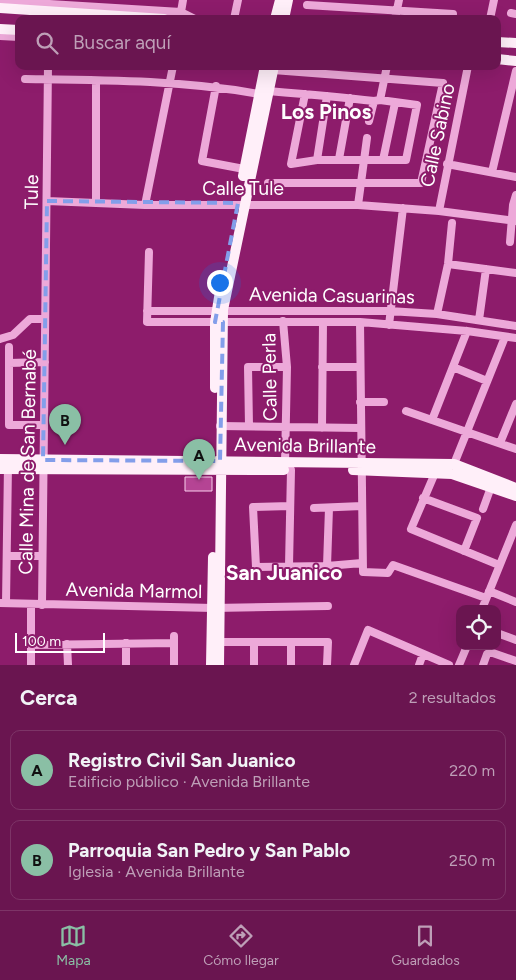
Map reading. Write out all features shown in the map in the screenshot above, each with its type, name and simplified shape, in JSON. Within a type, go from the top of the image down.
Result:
[{"type":"main road","points":[[276,15],[280,0]]},
{"type":"main road","points":[[285,15],[288,0]]},
{"type":"main road","points":[[0,8],[104,15]]},
{"type":"main road","points":[[0,29],[15,30]]},
{"type":"main road","points":[[501,42],[516,43]]},
{"type":"main road","points":[[501,59],[516,61]]},
{"type":"main road","points":[[241,204],[244,169],[270,70]]},
{"type":"main road","points":[[217,465],[220,426],[219,310],[264,92]]},
{"type":"main road","points":[[212,665],[216,608],[219,322]]},
{"type":"main road","name":"Avenida Brillante","points":[[4,464],[360,467],[454,464],[516,488]]},
{"type":"main road","name":"Avenida Brillante","points":[[360,467],[452,474],[516,496]]},
{"type":"main road","points":[[216,608],[219,665]]},
{"type":"street","points":[[181,12],[183,0]]},
{"type":"street","points":[[235,15],[238,0]]},
{"type":"street","points":[[396,15],[399,0]]},
{"type":"street","points":[[491,15],[494,0]]},
{"type":"street","points":[[0,1],[181,12],[187,15]]},
{"type":"street","points":[[307,5],[396,15],[454,14]]},
{"type":"street","points":[[0,36],[15,37]]},
{"type":"street","name":"Tule","points":[[44,319],[48,70]]},
{"type":"street","points":[[145,205],[172,70]]},
{"type":"street","points":[[268,183],[421,183],[443,84],[292,70]]},
{"type":"street","points":[[369,121],[385,79],[386,70]]},
{"type":"street","name":"Calle Sabino","points":[[438,211],[467,70]]},
{"type":"street","points":[[492,172],[516,71]]},
{"type":"street","points":[[25,79],[170,82],[264,92],[305,94],[417,105],[406,160],[339,159],[291,164],[305,94]]},
{"type":"street","points":[[96,81],[96,203]]},
{"type":"street","points":[[216,86],[202,161],[244,169]]},
{"type":"street","points":[[317,160],[326,96]]},
{"type":"street","points":[[339,159],[350,98]]},
{"type":"street","points":[[383,160],[395,103]]},
{"type":"street","points":[[358,205],[367,138]]},
{"type":"street","points":[[447,164],[516,177]]},
{"type":"street","points":[[510,242],[516,195]]},
{"type":"street","name":"Calle Tule","points":[[47,201],[145,205],[358,205],[438,211],[514,221]]},
{"type":"street","points":[[389,324],[389,311],[403,208]]},
{"type":"street","points":[[437,314],[448,264],[452,223]]},
{"type":"street","points":[[147,311],[149,252]]},
{"type":"street","points":[[448,264],[516,273]]},
{"type":"street","points":[[479,320],[486,269]]},
{"type":"street","name":"Avenida Casuarinas","points":[[516,326],[437,314],[389,311],[147,311],[147,322],[360,322],[467,331],[516,338]]},
{"type":"street","points":[[0,339],[13,335],[30,319],[44,319]]},
{"type":"street","name":"Calle Mina de San Bernabé","points":[[42,605],[44,319]]},
{"type":"street","name":"Calle Perla","points":[[283,321],[287,367],[286,428],[290,506],[289,566]]},
{"type":"street","points":[[322,428],[323,322]]},
{"type":"street","points":[[360,322],[360,467],[363,572],[388,573],[393,565],[516,602]]},
{"type":"street","points":[[489,334],[491,322]]},
{"type":"street","points":[[432,420],[467,331]]},
{"type":"street","points":[[454,464],[505,337]]},
{"type":"street","points":[[9,347],[8,425],[44,425]]},
{"type":"street","points":[[9,363],[45,362]]},
{"type":"street","points":[[249,426],[248,368],[287,367]]},
{"type":"street","points":[[322,368],[359,367]]},
{"type":"street","points":[[453,367],[487,381]]},
{"type":"street","points":[[360,402],[384,402]]},
{"type":"street","points":[[500,443],[516,404]]},
{"type":"street","points":[[406,411],[516,448]]},
{"type":"street","points":[[220,426],[360,428]]},
{"type":"street","points":[[3,603],[3,565],[7,556],[3,503],[4,464]]},
{"type":"street","points":[[435,473],[423,498],[412,529],[499,565]]},
{"type":"street","points":[[483,509],[491,487]]},
{"type":"street","points":[[423,498],[477,518],[464,551]]},
{"type":"street","points":[[290,506],[252,507],[256,567],[327,566],[362,563]]},
{"type":"street","points":[[314,508],[362,506]]},
{"type":"street","points":[[327,566],[329,508]]},
{"type":"street","points":[[484,605],[499,565],[514,535],[516,525]]},
{"type":"street","points":[[7,556],[42,556]]},
{"type":"street","name":"Avenida Marmol","points":[[3,603],[216,608],[328,606]]},
{"type":"street","points":[[31,604],[31,665]]},
{"type":"street","points":[[356,664],[368,630],[449,665]]},
{"type":"street","points":[[501,634],[516,640]]},
{"type":"street","points":[[32,645],[126,643],[174,639],[174,665]]},
{"type":"street","points":[[219,642],[328,642],[327,665]]},
{"type":"street","points":[[254,642],[254,665]]},
{"type":"street","points":[[291,642],[291,665]]},
{"type":"street","points":[[126,643],[126,665]]},
{"type":"street","points":[[67,644],[68,665]]},
{"type":"street","points":[[459,665],[465,650]]},
{"type":"street","points":[[483,665],[487,654],[490,652],[516,661]]},
{"type":"street","points":[[419,665],[423,654]]},
{"type":"highlighted area","points":[[47,201],[238,203],[215,322],[223,322],[220,461],[43,460]]},
{"type":"building","points":[[185,477],[212,477],[212,491],[185,491]]},
{"type":"place","name":"Parroquia San Pedro y San Pablo","points":[[65,445]]},
{"type":"place","name":"Registro Civil San Juanico","points":[[199,480]]},
{"type":"district","name":"Los Pinos","points":[[326,112]]},
{"type":"district","name":"San Juanico","points":[[284,573]]}]
